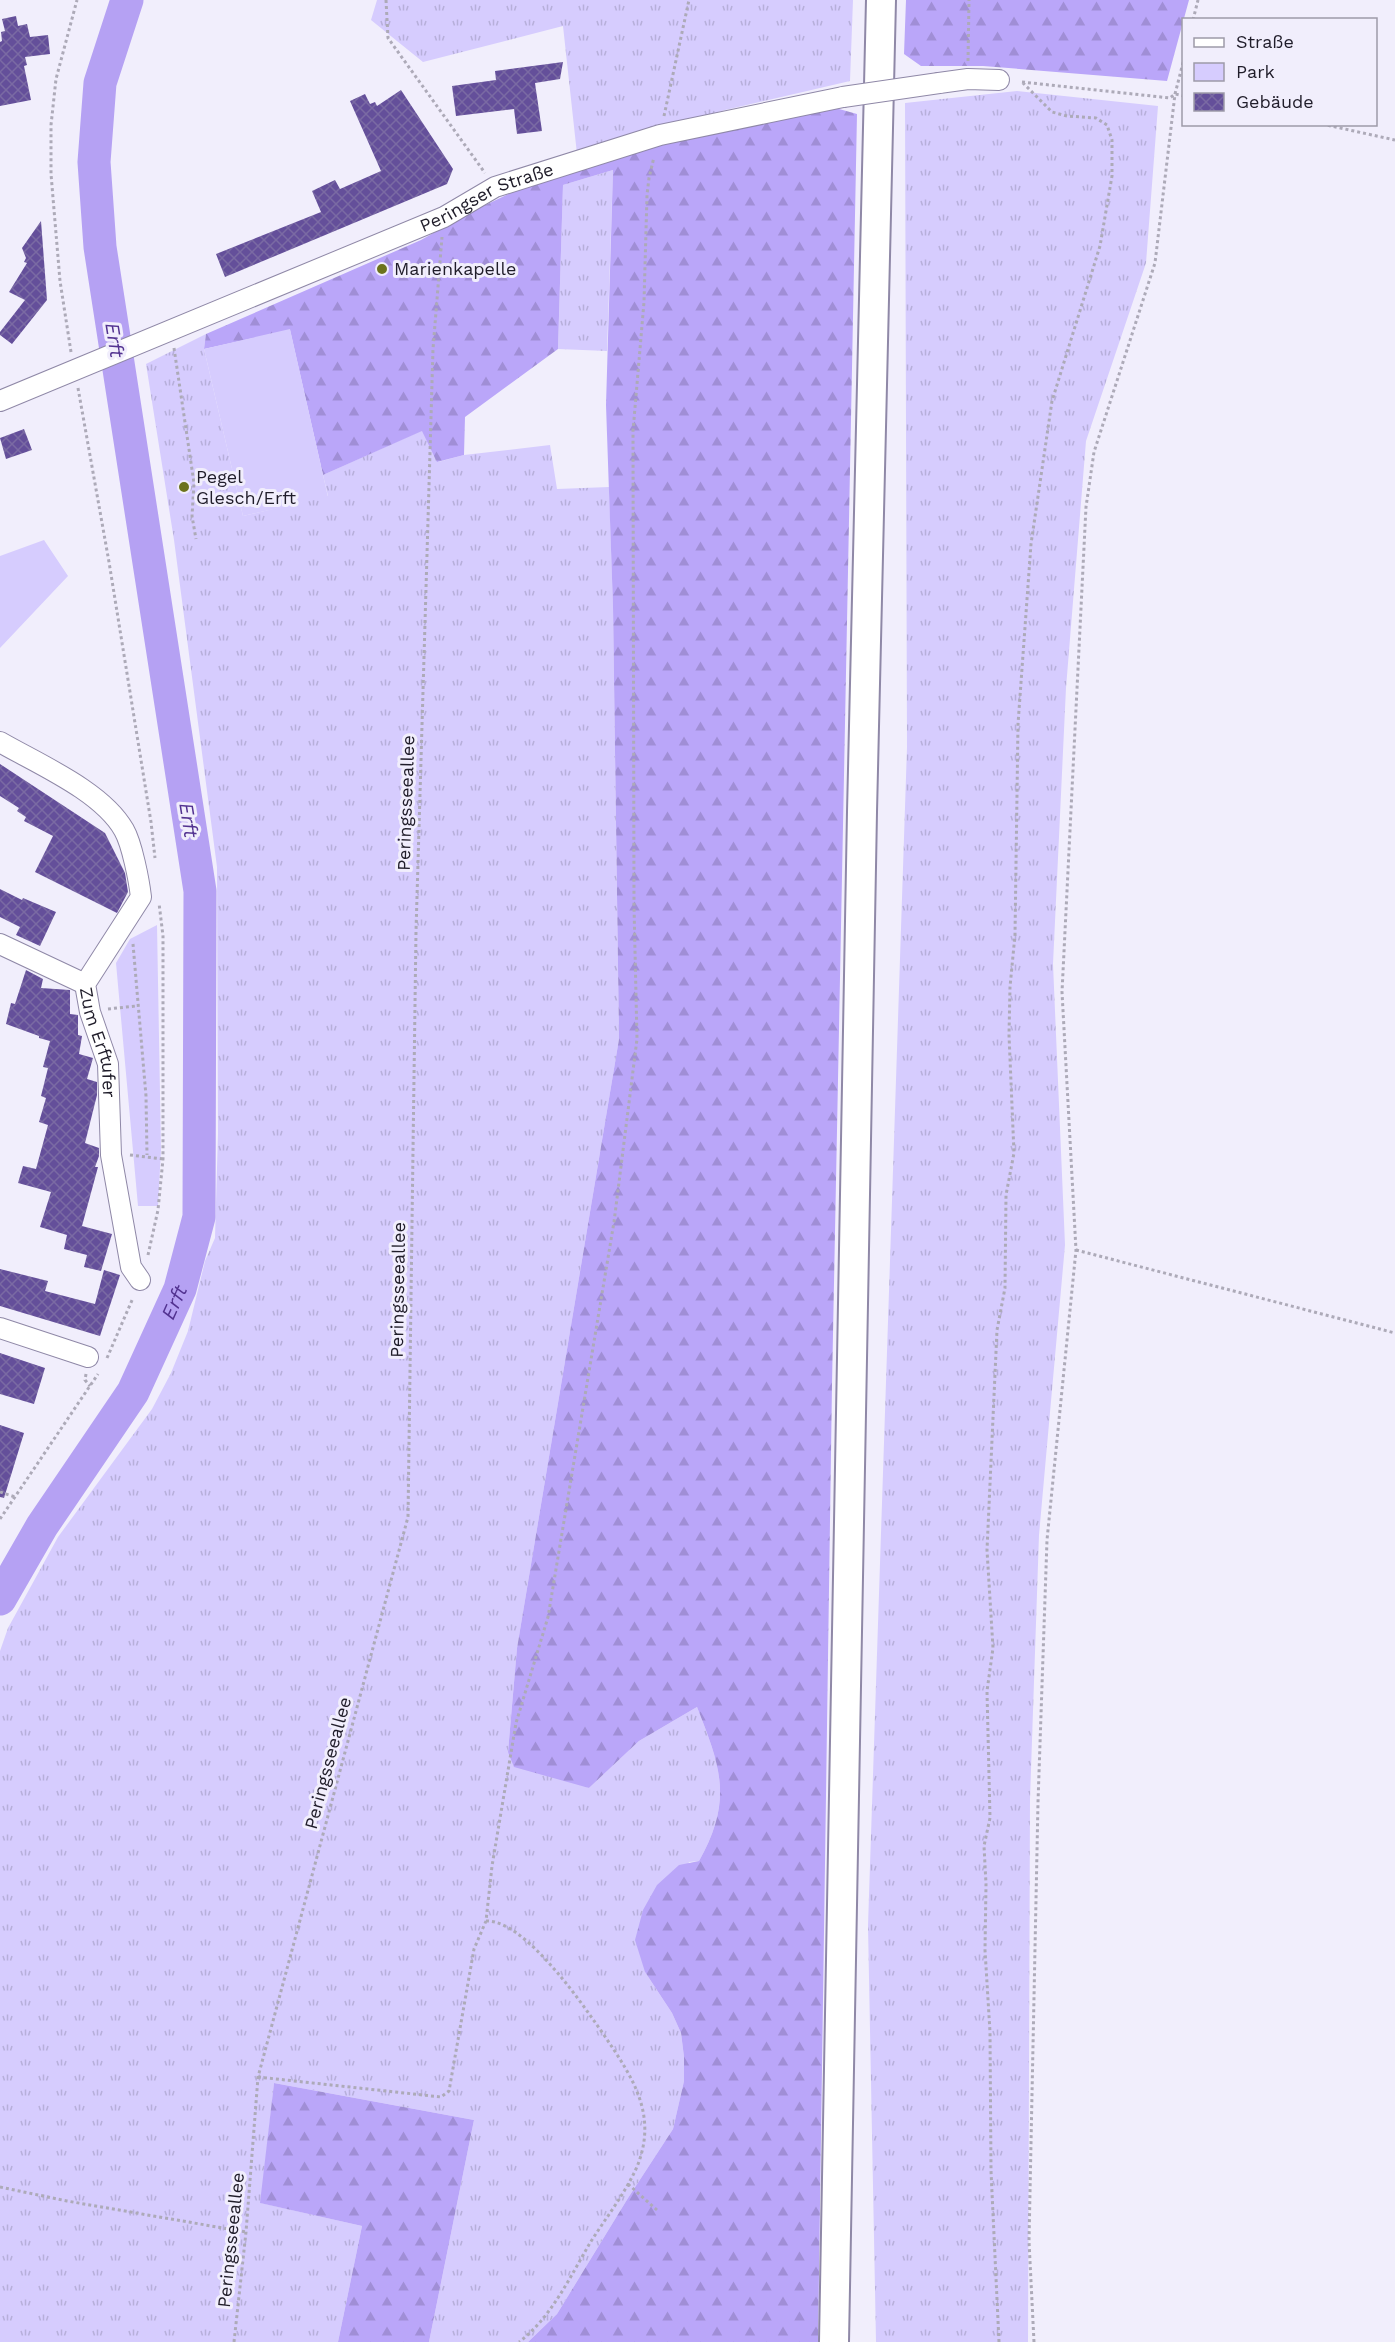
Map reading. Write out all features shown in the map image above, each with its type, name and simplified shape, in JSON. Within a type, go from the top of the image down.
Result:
[{"type":"main road","points":[[834,2342],[862,812],[881,0]]},
{"type":"street","name":"Peringser Straße","points":[[0,401],[75,363],[169,333],[444,217],[495,187],[660,135],[843,97],[968,79],[999,80]]},
{"type":"street","name":"Zum Erftufer","points":[[0,742],[91,794],[114,817],[125,831],[139,882],[141,897],[131,916],[104,952],[85,984],[90,1012],[108,1064],[111,1155],[131,1267],[140,1280]]},
{"type":"street","points":[[0,944],[85,984]]},
{"type":"street","points":[[0,1328],[98,1362]]},
{"type":"path","points":[[75,363],[60,281],[51,174],[51,125],[56,79],[77,0]]},
{"type":"path","points":[[386,0],[388,38],[495,187]]},
{"type":"path","points":[[258,2076],[441,2097],[449,2091],[474,1949],[486,1921],[492,1866],[516,1723],[548,1617],[614,1222],[637,1039],[634,907],[633,431],[644,312],[649,177],[689,0]]},
{"type":"path","points":[[968,79],[969,0]]},
{"type":"path","points":[[1194,18],[1198,0]]},
{"type":"path","points":[[1034,2342],[1029,2241],[1037,1819],[1047,1540],[1076,1250],[1062,992],[1086,507],[1094,452],[1155,263],[1175,94],[1182,66]]},
{"type":"path","points":[[999,2342],[991,2171],[990,2032],[985,1950],[984,1846],[990,1818],[987,1691],[993,1648],[987,1550],[997,1330],[1005,1288],[1006,1195],[1014,1153],[1009,1035],[1010,987],[1015,935],[1018,724],[1031,543],[1052,400],[1100,246],[1112,176],[1112,140],[1107,125],[1096,118],[1067,117],[1052,112],[1022,82],[1170,98],[1175,94]]},
{"type":"path","points":[[1175,94],[1182,96]]},
{"type":"path","points":[[1331,126],[1395,140]]},
{"type":"path","name":"Peringsseeallee","points":[[234,2342],[246,2232],[258,2076],[408,1518],[416,931],[433,349],[444,217]]},
{"type":"path","points":[[169,333],[194,483],[192,516],[196,538]]},
{"type":"path","points":[[131,916],[136,1006],[146,1096],[147,1155]]},
{"type":"path","points":[[90,1012],[136,1006]]},
{"type":"path","points":[[111,1155],[147,1155],[164,1159]]},
{"type":"path","points":[[1076,1250],[1395,1333]]},
{"type":"path","points":[[0,1519],[98,1362],[140,1280]]},
{"type":"path","points":[[0,1492],[15,1497]]},
{"type":"path","points":[[486,1921],[505,1925],[537,1952],[559,1975],[631,2076],[640,2095],[645,2133],[637,2167],[628,2184],[550,2309],[519,2342]]},
{"type":"path","points":[[628,2184],[657,2210]]},
{"type":"path","points":[[0,2187],[246,2232]]},
{"type":"green space","points":[[377,0],[853,0],[850,81],[725,110],[577,154],[563,26],[423,62],[371,20]]},
{"type":"green space","points":[[906,0],[1189,0],[1184,18],[1182,18],[1182,26],[1167,81],[983,66],[921,66],[904,54]]},
{"type":"green space","points":[[1017,91],[1158,106],[1146,263],[1086,441],[1066,688],[1053,964],[1065,1245],[1039,1535],[1030,1799],[1028,2342],[876,2342],[868,1926],[907,747],[905,103]]},
{"type":"green space","points":[[832,107],[857,114],[832,1385],[818,2342],[528,2342],[557,2314],[673,2129],[684,2081],[681,2033],[672,2013],[645,1972],[635,1940],[643,1910],[657,1885],[679,1865],[699,1861],[710,1839],[720,1802],[717,1766],[697,1707],[639,1741],[589,1788],[514,1767],[508,1752],[517,1648],[619,1039],[613,607],[606,405],[613,170],[563,185],[558,349],[465,417],[464,455],[437,462],[422,431],[323,475],[290,330],[204,349],[206,334],[421,240],[519,189],[652,146]]},
{"type":"green space","points":[[613,170],[607,351],[558,349],[563,185]]},
{"type":"green space","points":[[290,329],[328,497],[243,516],[204,349]]},
{"type":"green space","points":[[206,334],[204,349],[243,516],[328,496],[323,475],[423,430],[438,462],[464,455],[550,445],[557,489],[609,487],[613,607],[619,1039],[517,1648],[508,1752],[589,1788],[639,1741],[697,1707],[717,1766],[720,1802],[710,1839],[699,1861],[689,1862],[645,1972],[672,2013],[681,2033],[684,2081],[673,2129],[557,2314],[528,2342],[429,2342],[474,2120],[274,2083],[261,2203],[362,2226],[338,2342],[0,2342],[0,1651],[8,1628],[58,1537],[152,1409],[171,1373],[188,1331],[205,1261],[215,1238],[218,1133],[217,867],[174,540],[146,364]]},
{"type":"green space","points":[[44,540],[68,576],[0,648],[0,556]]},
{"type":"green space","points":[[157,925],[161,1150],[158,1206],[138,1206],[116,963],[130,939]]},
{"type":"green space","points":[[274,2083],[474,2120],[429,2342],[338,2342],[362,2226],[260,2203]]},
{"type":"building","points":[[16,16],[18,26],[27,24],[30,37],[48,35],[50,54],[25,57],[27,65],[24,66],[31,100],[0,106],[0,42],[2,41],[1,32],[5,31],[2,19]]},
{"type":"building","points":[[563,62],[560,79],[535,83],[542,131],[517,134],[514,109],[456,116],[452,86],[496,80],[495,71]]},
{"type":"building","points":[[401,90],[453,169],[447,184],[225,277],[216,254],[321,212],[312,191],[335,180],[340,189],[381,171],[350,101],[365,94],[370,104],[375,102],[377,106]]},
{"type":"building","points":[[41,221],[47,300],[12,344],[0,335],[0,332],[25,300],[9,292],[27,263],[24,262],[26,258],[22,248]]},
{"type":"building","points":[[24,429],[32,450],[6,459],[0,438]]},
{"type":"building","points":[[0,764],[105,833],[125,873],[128,892],[117,913],[35,872],[53,836],[24,821],[26,817],[17,811],[19,808],[0,796]]},
{"type":"building","points":[[0,889],[22,900],[23,898],[56,912],[40,946],[16,935],[20,927],[0,917]]},
{"type":"building","points":[[26,970],[43,979],[41,988],[70,990],[70,1014],[78,1015],[78,1035],[82,1036],[79,1054],[93,1058],[87,1079],[97,1082],[97,1095],[85,1143],[99,1148],[99,1156],[82,1226],[112,1234],[101,1271],[84,1267],[87,1255],[64,1249],[67,1235],[40,1227],[51,1192],[18,1183],[23,1166],[36,1169],[48,1125],[39,1122],[46,1098],[41,1096],[48,1068],[43,1067],[50,1041],[6,1024],[11,1003],[15,1004]]},
{"type":"building","points":[[0,1269],[48,1281],[45,1291],[95,1304],[104,1270],[120,1275],[100,1336],[0,1306]]},
{"type":"building","points":[[0,1353],[45,1368],[34,1404],[0,1394]]},
{"type":"building","points":[[0,1425],[24,1433],[4,1498],[0,1497]]},
{"type":"waterway","name":"Erft","points":[[0,1599],[42,1526],[133,1392],[180,1289],[199,1217],[200,891],[100,247],[94,162],[100,83],[127,0]]},
{"type":"place","name":"Marienkapelle","points":[[382,269]]},
{"type":"place","name":"Pegel Glesch/Erft","points":[[184,487]]}]
